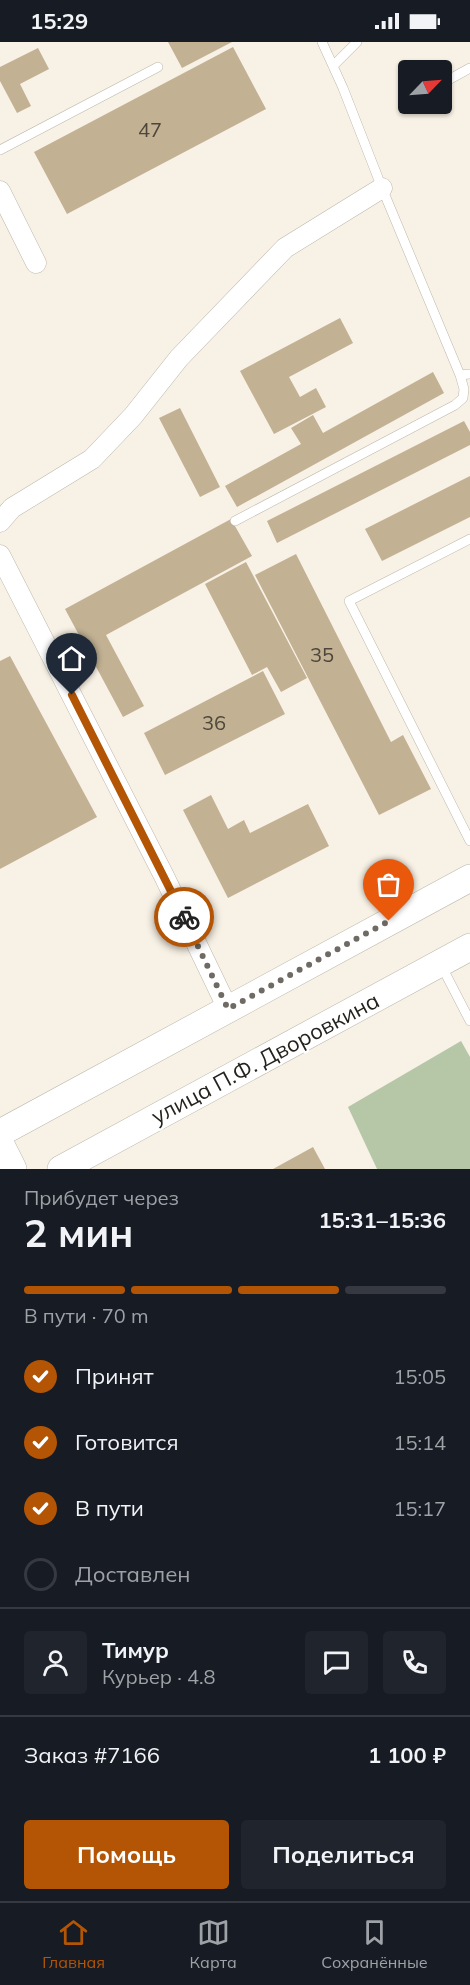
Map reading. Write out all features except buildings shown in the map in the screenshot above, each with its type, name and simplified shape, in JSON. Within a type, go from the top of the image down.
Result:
[{"type":"street","points":[[0,522],[12,508],[92,459],[133,416],[179,358],[285,248],[382,188]]},
{"type":"street","points":[[0,191],[36,263]]},
{"type":"street","points":[[0,555],[164,876],[228,1009]]},
{"type":"street","points":[[0,1133],[470,878]]},
{"type":"street","name":"улица П.Ф. Дворовкина","points":[[60,1169],[470,947]]},
{"type":"street","points":[[0,1143],[13,1169]]},
{"type":"lane","points":[[235,521],[455,405],[463,398],[465,375],[382,188],[322,42]]},
{"type":"lane","points":[[333,66],[357,42]]},
{"type":"lane","points":[[0,150],[158,67]]},
{"type":"lane","points":[[452,78],[470,68]]},
{"type":"lane","points":[[470,539],[349,601],[470,841]]},
{"type":"lane","points":[[440,963],[470,1021]]},
{"type":"green space","points":[[461,1041],[470,1057],[470,1169],[377,1169],[348,1107]]},
{"type":"way so far","points":[[184,917],[228,1009],[389,921]]},
{"type":"route","points":[[72,695],[184,917]]}]
